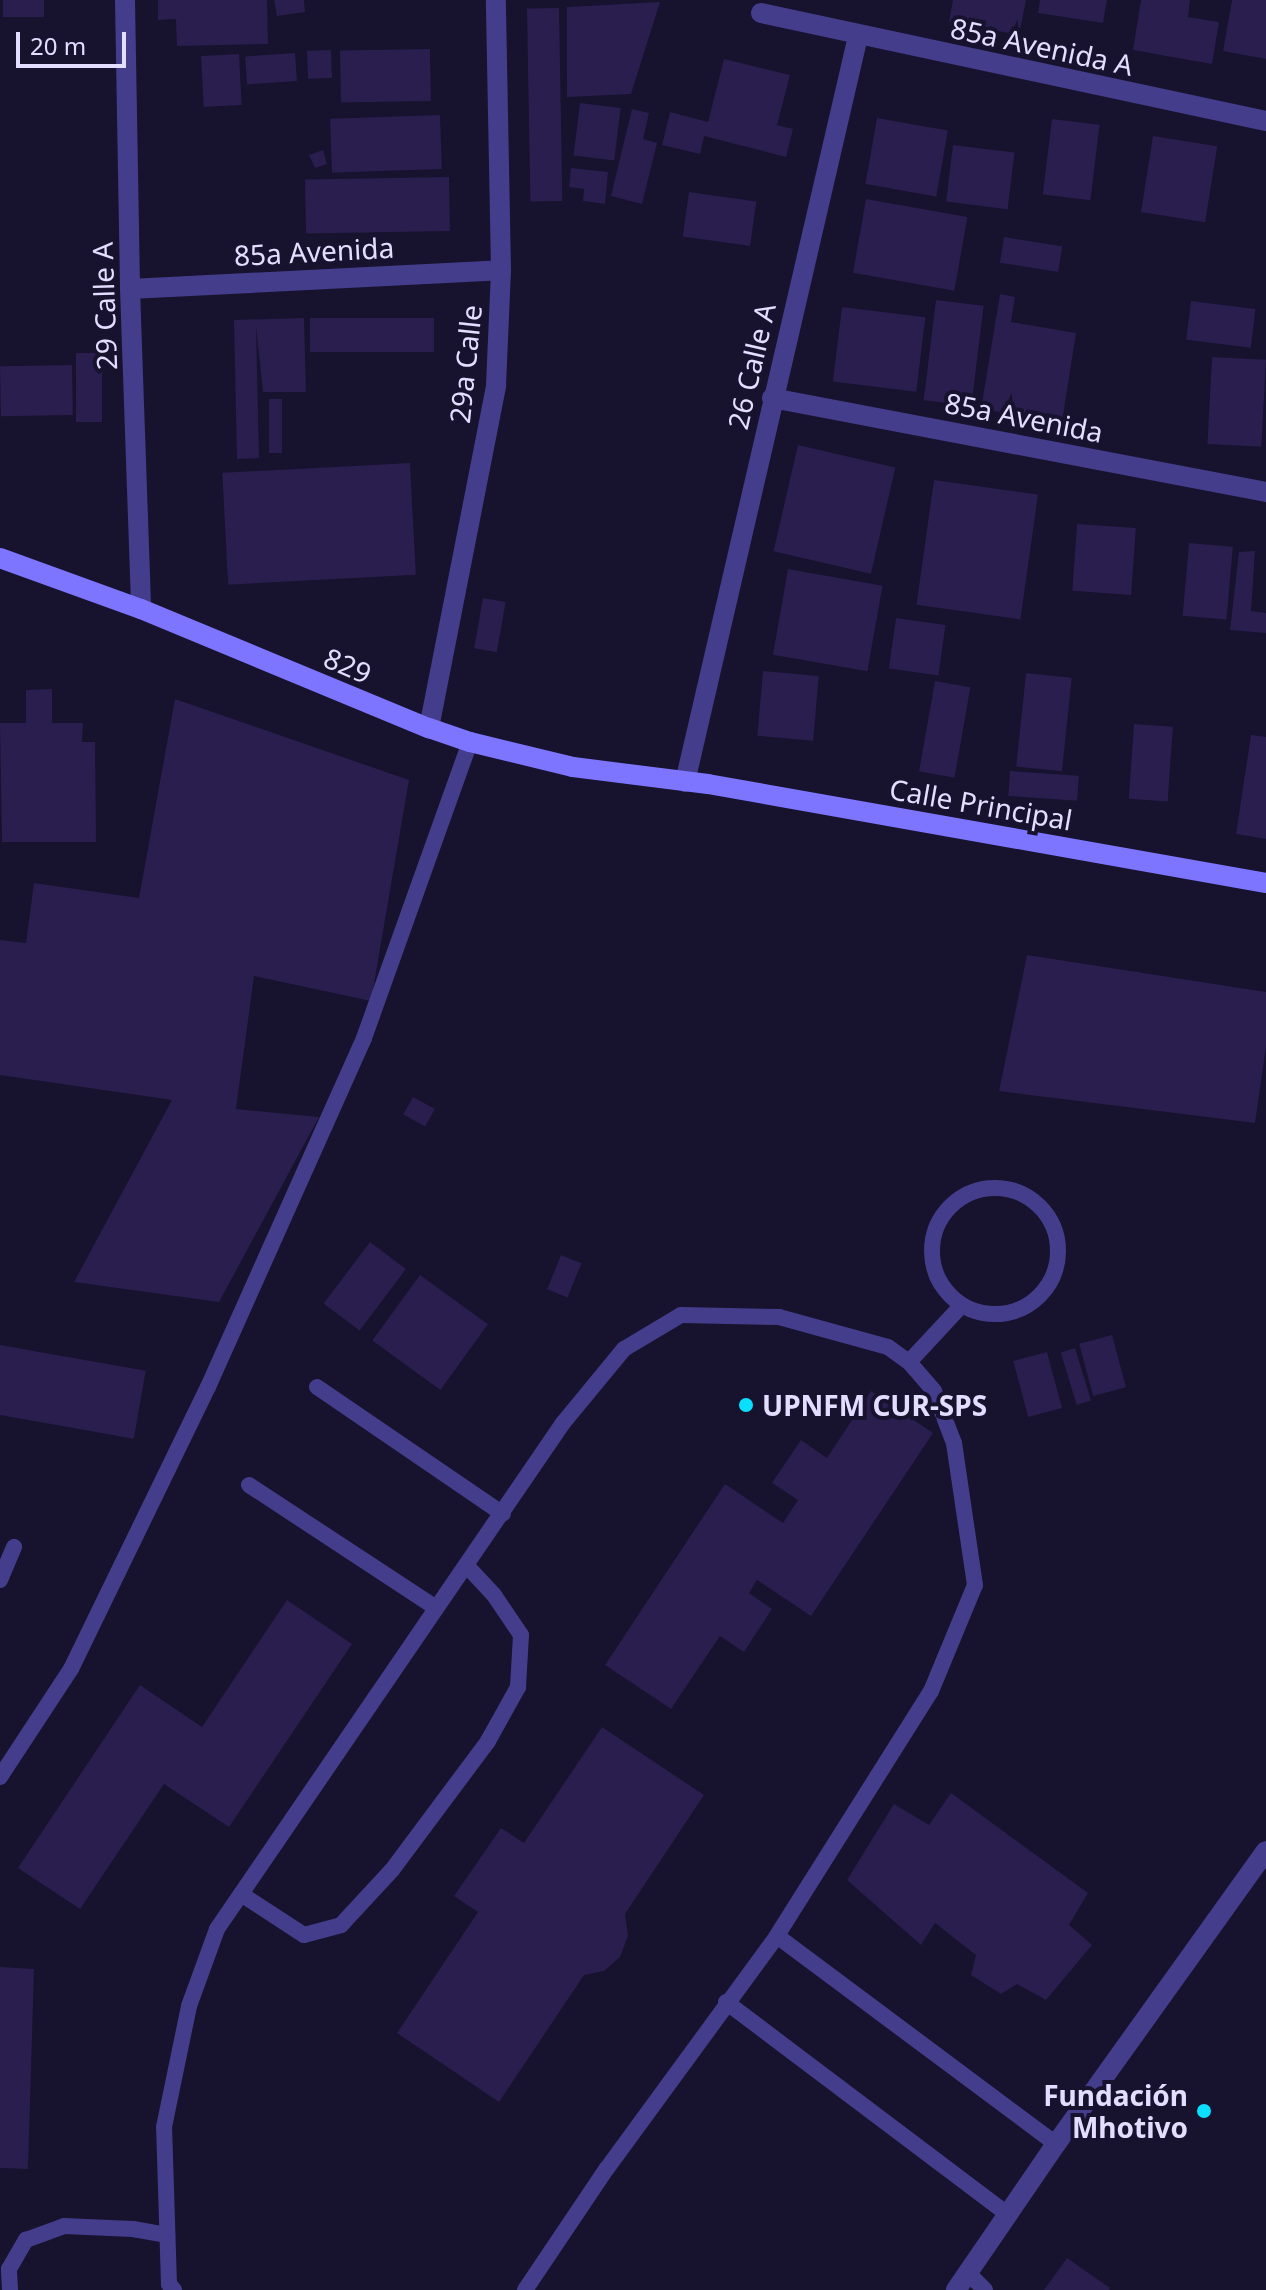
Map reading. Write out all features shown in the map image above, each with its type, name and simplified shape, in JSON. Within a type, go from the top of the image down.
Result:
[{"type":"street","name":"29 Calle A","points":[[125,0],[130,289],[141,609]]},
{"type":"street","name":"29a Calle","points":[[429,728],[496,385],[501,270],[496,0]]},
{"type":"street","name":"85a Avenida A","points":[[761,13],[1266,121]]},
{"type":"street","name":"26 Calle A","points":[[685,782],[858,36]]},
{"type":"street","name":"85a Avenida","points":[[130,289],[501,270]]},
{"type":"street","name":"85a Avenida","points":[[772,398],[1266,492]]},
{"type":"street","name":"829","points":[[0,558],[141,609],[470,742],[573,767],[685,782]]},
{"type":"street","name":"Calle Principal","points":[[685,782],[1266,883]]},
{"type":"street","points":[[962,2282],[1056,2144],[1266,1851]]},
{"type":"lane","points":[[0,1777],[71,1669],[208,1387],[364,1038],[470,742]]},
{"type":"lane","points":[[991,1187],[1024,1194],[1054,1227],[1058,1265],[1041,1297],[1000,1316],[961,1306],[942,1288],[931,1247],[939,1221],[959,1198],[991,1187]]},
{"type":"lane","points":[[909,1362],[961,1306]]},
{"type":"lane","points":[[171,2288],[164,2127],[189,2006],[217,1929],[563,1423],[624,1349],[681,1315],[779,1317],[888,1347],[909,1362],[934,1391],[954,1443],[975,1585],[931,1691],[777,1936],[726,2002],[525,2290]]},
{"type":"lane","points":[[317,1387],[503,1514]]},
{"type":"lane","points":[[249,1485],[436,1608]]},
{"type":"lane","points":[[0,1580],[14,1547]]},
{"type":"lane","points":[[241,1894],[304,1935],[341,1925],[392,1870],[488,1741],[518,1687],[521,1635],[494,1595],[467,1566]]},
{"type":"lane","points":[[777,1936],[1056,2144]]},
{"type":"lane","points":[[726,2002],[1007,2214]]},
{"type":"lane","points":[[10,2290],[9,2269],[26,2240],[64,2226],[133,2229],[167,2235]]},
{"type":"lane","points":[[962,2282],[985,2290]]},
{"type":"building","points":[[3,0],[44,0],[44,17],[3,17]]},
{"type":"building","points":[[158,0],[267,0],[268,44],[177,46],[176,19],[158,20]]},
{"type":"building","points":[[274,0],[304,0],[305,12],[277,16]]},
{"type":"building","points":[[953,0],[1026,0],[1019,35],[949,22]]},
{"type":"building","points":[[1040,0],[1107,0],[1103,23],[1038,13]]},
{"type":"building","points":[[1141,0],[1190,0],[1188,17],[1219,22],[1212,64],[1133,50]]},
{"type":"building","points":[[1232,0],[1266,0],[1266,59],[1223,51]]},
{"type":"building","points":[[660,2],[631,94],[567,97],[567,7]]},
{"type":"building","points":[[559,8],[562,201],[530,202],[527,9]]},
{"type":"building","points":[[430,49],[431,101],[341,103],[340,51]]},
{"type":"building","points":[[331,50],[332,78],[308,79],[307,51]]},
{"type":"building","points":[[295,53],[297,81],[247,84],[245,56]]},
{"type":"building","points":[[239,54],[242,105],[204,107],[201,56]]},
{"type":"building","points":[[724,59],[790,75],[777,125],[793,129],[786,157],[704,136],[700,154],[662,145],[670,112],[708,122]]},
{"type":"building","points":[[580,103],[621,108],[614,161],[574,156]]},
{"type":"building","points":[[632,109],[649,113],[643,139],[657,143],[642,204],[611,196]]},
{"type":"building","points":[[440,115],[442,169],[332,173],[330,119]]},
{"type":"building","points":[[877,118],[948,131],[936,196],[865,184]]},
{"type":"building","points":[[1052,119],[1100,125],[1090,200],[1043,194]]},
{"type":"building","points":[[1153,136],[1217,146],[1205,222],[1141,212]]},
{"type":"building","points":[[953,145],[1015,153],[1008,209],[946,202]]},
{"type":"building","points":[[323,150],[327,164],[315,168],[309,155]]},
{"type":"building","points":[[571,168],[608,172],[605,204],[583,201],[584,189],[569,187]]},
{"type":"building","points":[[449,177],[450,231],[306,234],[305,180]]},
{"type":"building","points":[[689,192],[756,201],[750,246],[683,237]]},
{"type":"building","points":[[866,199],[967,217],[954,291],[853,273]]},
{"type":"building","points":[[1004,237],[1062,246],[1058,272],[1000,263]]},
{"type":"building","points":[[1000,294],[1015,297],[1011,322],[1076,333],[1062,422],[981,409]]},
{"type":"building","points":[[936,300],[984,306],[971,406],[924,400]]},
{"type":"building","points":[[1191,301],[1256,309],[1251,348],[1186,340]]},
{"type":"building","points":[[842,307],[925,317],[916,392],[833,381]]},
{"type":"building","points":[[304,318],[306,392],[263,392],[256,326],[259,458],[237,459],[234,320]]},
{"type":"building","points":[[310,318],[434,318],[434,352],[310,352]]},
{"type":"building","points":[[76,353],[102,353],[102,422],[76,422]]},
{"type":"building","points":[[1212,357],[1266,360],[1261,447],[1207,444]]},
{"type":"building","points":[[72,365],[73,415],[1,416],[0,366]]},
{"type":"building","points":[[269,399],[282,399],[282,453],[269,453]]},
{"type":"building","points":[[798,445],[895,467],[871,574],[773,551]]},
{"type":"building","points":[[410,463],[416,575],[228,585],[222,473]]},
{"type":"building","points":[[934,480],[1038,495],[1020,619],[916,605]]},
{"type":"building","points":[[1077,524],[1136,528],[1131,595],[1072,591]]},
{"type":"building","points":[[1189,543],[1233,547],[1226,620],[1183,616]]},
{"type":"building","points":[[1255,551],[1251,611],[1266,613],[1266,633],[1230,630],[1239,552]]},
{"type":"building","points":[[788,569],[883,586],[867,671],[773,655]]},
{"type":"building","points":[[483,598],[506,602],[497,652],[474,648]]},
{"type":"building","points":[[896,618],[946,625],[938,675],[889,669]]},
{"type":"building","points":[[763,671],[819,676],[813,741],[757,736]]},
{"type":"building","points":[[1026,673],[1072,678],[1062,771],[1016,766]]},
{"type":"building","points":[[935,681],[970,687],[954,778],[919,772]]},
{"type":"building","points":[[52,689],[52,723],[83,723],[82,742],[95,742],[96,842],[2,842],[0,723],[26,723],[26,690]]},
{"type":"building","points":[[175,699],[409,780],[371,1001],[254,976],[236,1109],[319,1117],[219,1302],[74,1282],[172,1100],[0,1075],[0,940],[26,943],[34,883],[139,898]]},
{"type":"building","points":[[1134,724],[1173,727],[1168,802],[1129,799]]},
{"type":"building","points":[[1251,735],[1266,737],[1266,839],[1236,834]]},
{"type":"building","points":[[1010,771],[1079,776],[1077,801],[1008,796]]},
{"type":"building","points":[[1027,955],[1266,992],[1266,1047],[1255,1123],[999,1091]]},
{"type":"building","points":[[413,1097],[435,1109],[425,1127],[403,1114]]},
{"type":"building","points":[[370,1242],[406,1269],[360,1331],[324,1303]]},
{"type":"building","points":[[561,1255],[581,1263],[568,1298],[547,1289]]},
{"type":"building","points":[[420,1275],[488,1324],[440,1390],[372,1341]]},
{"type":"building","points":[[1112,1335],[1126,1387],[1093,1396],[1079,1344]]},
{"type":"building","points":[[0,1345],[146,1371],[134,1439],[0,1415]]},
{"type":"building","points":[[1075,1348],[1091,1401],[1077,1405],[1061,1352]]},
{"type":"building","points":[[1047,1352],[1062,1408],[1028,1417],[1013,1361]]},
{"type":"building","points":[[871,1391],[933,1433],[811,1616],[757,1580],[749,1593],[772,1609],[744,1652],[720,1636],[671,1709],[605,1665],[725,1484],[783,1523],[798,1500],[772,1483],[801,1440],[827,1458]]},
{"type":"building","points":[[287,1600],[352,1644],[229,1827],[164,1784],[80,1909],[18,1868],[140,1685],[202,1727]]},
{"type":"building","points":[[602,1727],[704,1795],[625,1914],[628,1936],[620,1957],[604,1971],[584,1975],[499,2102],[397,2033],[478,1912],[454,1896],[501,1828],[524,1843]]},
{"type":"building","points":[[951,1793],[1088,1893],[1069,1925],[1092,1945],[1046,2000],[1017,1984],[1001,1994],[971,1975],[976,1955],[935,1923],[921,1945],[847,1880],[894,1804],[929,1825]]},
{"type":"building","points":[[0,1967],[34,1969],[28,2169],[0,2168]]},
{"type":"building","points":[[1067,2258],[1110,2288],[1109,2290],[1044,2290]]},
{"type":"place","name":"UPNFM CUR-SPS","points":[[746,1405]]},
{"type":"place","name":"Fundación Mhotivo","points":[[1204,2111]]}]
